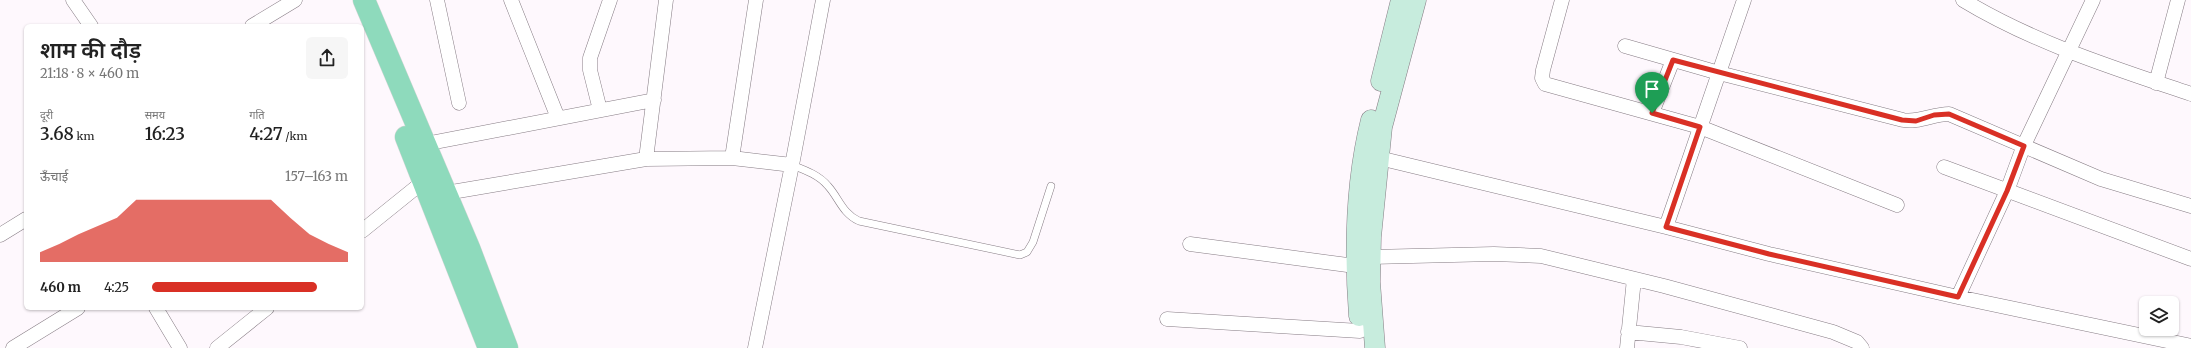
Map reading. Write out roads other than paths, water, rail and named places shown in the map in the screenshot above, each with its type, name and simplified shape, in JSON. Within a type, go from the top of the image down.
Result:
[{"type":"main road","points":[[351,0],[361,24]]},
{"type":"main road","points":[[364,0],[446,192],[507,348]]},
{"type":"main road","points":[[364,32],[489,348]]},
{"type":"street","points":[[73,0],[90,24]]},
{"type":"street","points":[[255,24],[294,0]]},
{"type":"street","points":[[437,0],[459,102]]},
{"type":"street","points":[[511,0],[558,118]]},
{"type":"street","points":[[600,110],[590,70],[590,58],[610,0]]},
{"type":"street","points":[[646,159],[666,0]]},
{"type":"street","points":[[732,158],[756,0]]},
{"type":"street","points":[[755,348],[792,165],[823,0]]},
{"type":"street","points":[[1167,319],[1361,340],[1363,261],[1358,190],[1370,123],[1401,0]]},
{"type":"street","points":[[1375,348],[1370,282],[1363,261],[1379,158],[1382,127],[1416,0]]},
{"type":"street","points":[[1562,0],[1543,70],[1542,78],[1545,84],[1700,127],[1897,205]]},
{"type":"street","points":[[1666,227],[1744,0]]},
{"type":"street","points":[[1963,0],[2015,27],[2069,52],[2191,94]]},
{"type":"street","points":[[1958,297],[2007,191],[2024,146],[2093,0]]},
{"type":"street","points":[[2156,83],[2178,0]]},
{"type":"street","points":[[1625,46],[1719,73],[1910,121],[1934,115],[1949,114],[2101,179],[2191,206]]},
{"type":"street","points":[[1652,113],[1673,60]]},
{"type":"street","points":[[425,144],[654,100]]},
{"type":"street","points":[[446,192],[646,159],[732,158],[792,165]]},
{"type":"street","points":[[1379,158],[1666,227],[1769,254],[1958,297],[2191,346]]},
{"type":"street","points":[[1944,168],[2191,259]]},
{"type":"street","points":[[364,229],[424,181]]},
{"type":"street","points":[[0,235],[24,219]]},
{"type":"street","points":[[1190,244],[1363,261],[1526,254],[1547,257],[1634,278],[1833,332],[1857,342],[1862,348]]},
{"type":"street","points":[[1627,348],[1634,278]]},
{"type":"street","points":[[13,348],[75,310]]},
{"type":"street","points":[[157,310],[180,348]]},
{"type":"street","points":[[217,348],[264,310]]},
{"type":"street","points":[[1628,332],[1681,337],[1740,348]]},
{"type":"lane","points":[[792,165],[820,179],[828,186],[845,212],[859,221],[1020,255],[1028,252],[1033,242],[1051,186]]}]
